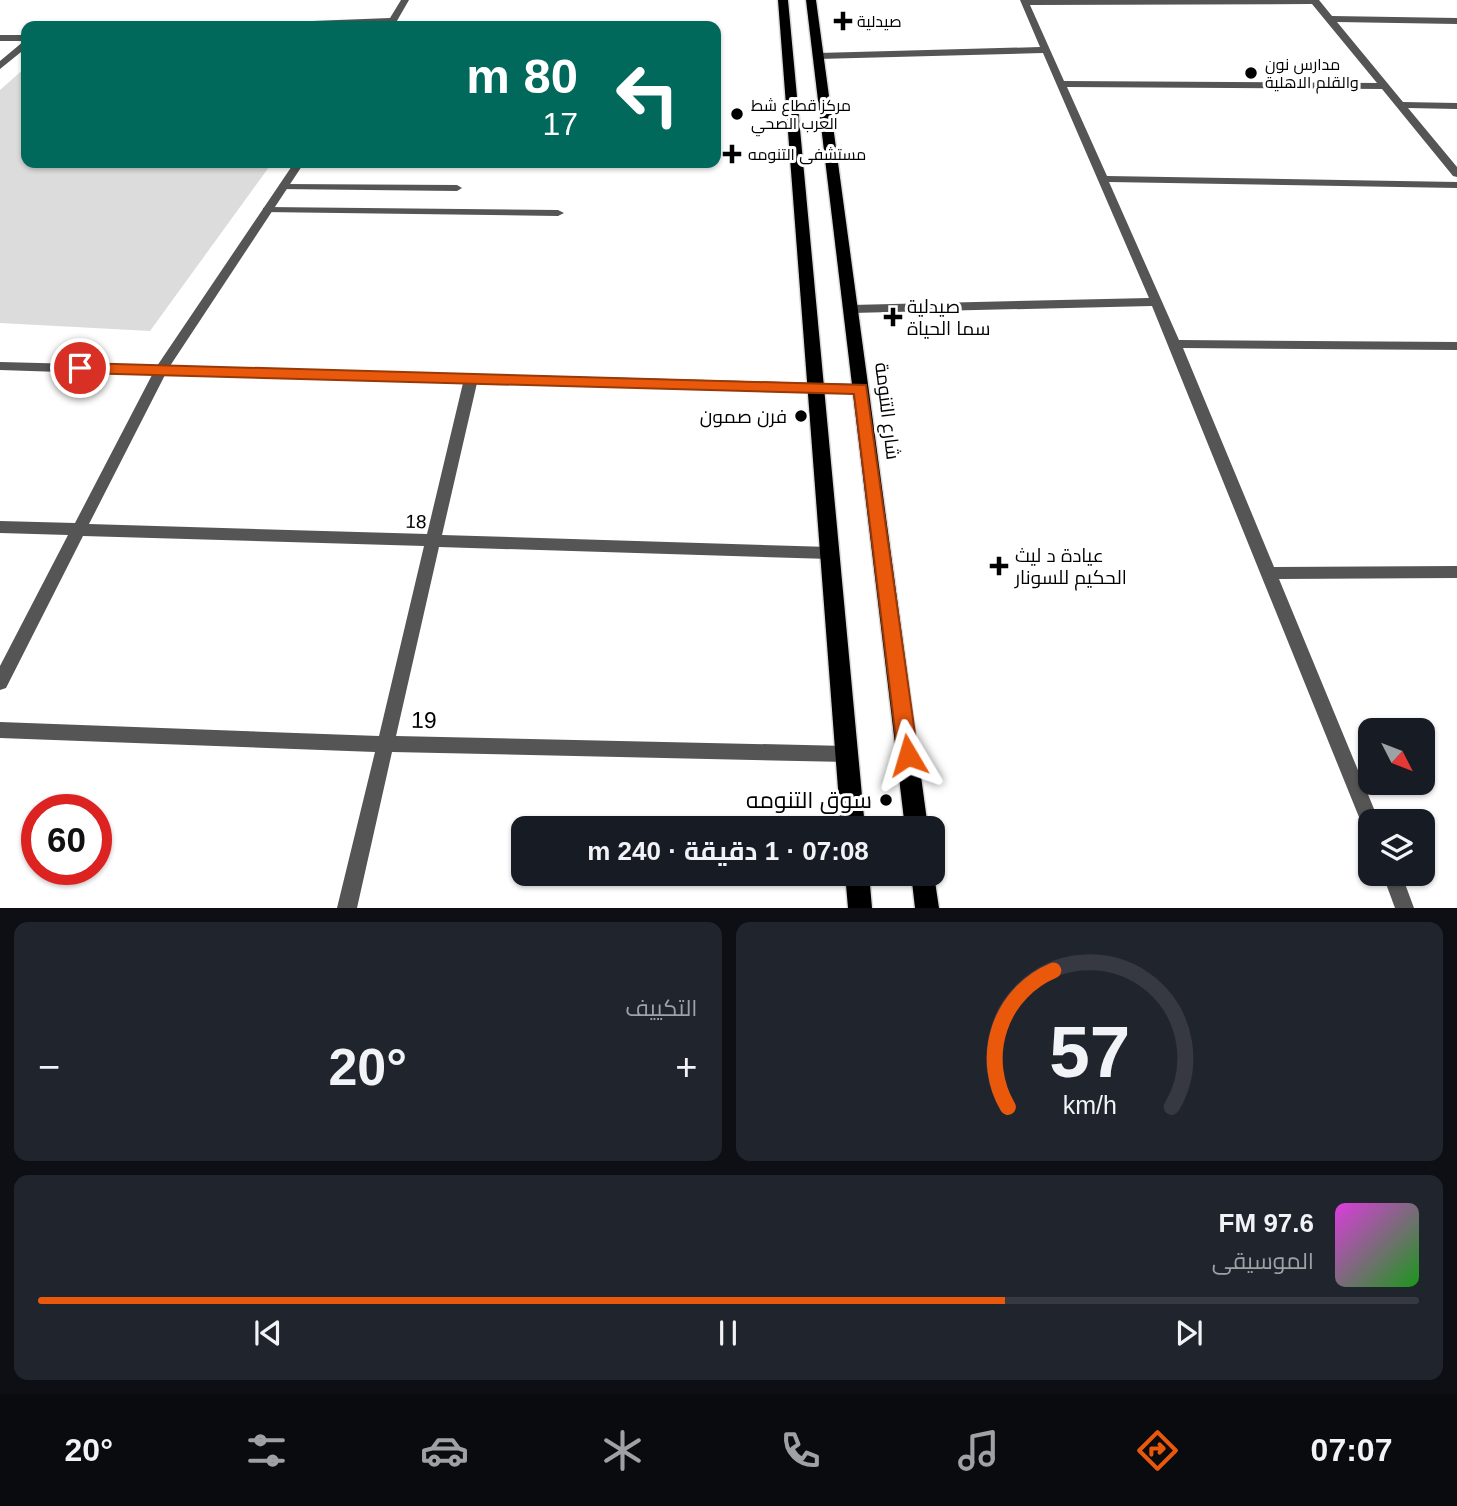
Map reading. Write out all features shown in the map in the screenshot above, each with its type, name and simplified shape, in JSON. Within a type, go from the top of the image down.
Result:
[{"type":"main road","points":[[783,0],[852,816]]},
{"type":"main road","name":"شارع التنومة","points":[[811,0],[915,816]]},
{"type":"main road","points":[[858,886],[860,908]]},
{"type":"main road","points":[[924,886],[927,908]]},
{"type":"street","points":[[392,21],[405,0]]},
{"type":"street","points":[[1365,809],[1157,302],[1025,1],[1314,1],[1457,174]]},
{"type":"street","points":[[1330,19],[1457,21]]},
{"type":"street","points":[[0,38],[21,40]]},
{"type":"street","points":[[0,66],[21,45]]},
{"type":"street","points":[[818,56],[1045,50]]},
{"type":"street","points":[[1061,85],[1385,86]]},
{"type":"street","points":[[1400,105],[1457,106]]},
{"type":"street","points":[[0,683],[161,370],[296,168]]},
{"type":"street","points":[[1103,179],[1457,184]]},
{"type":"street","points":[[283,187],[457,188]]},
{"type":"street","points":[[267,210],[558,213]]},
{"type":"street","points":[[851,309],[1157,302]]},
{"type":"street","points":[[1175,345],[1457,346]]},
{"type":"street","points":[[0,366],[860,389]]},
{"type":"street","points":[[347,908],[471,379]]},
{"type":"street","name":"18","points":[[0,527],[830,553]]},
{"type":"street","points":[[1269,572],[1457,572]]},
{"type":"street","name":"19","points":[[0,730],[385,744],[847,754]]},
{"type":"street","points":[[1396,886],[1405,908]]},
{"type":"shaded area","points":[[21,71],[21,168],[268,168],[150,331],[0,323],[0,90]]},
{"type":"place","name":"صيدلية","points":[[843,21]]},
{"type":"place","name":"مدارس نون والقلم الاهلية","points":[[1251,73]]},
{"type":"place","name":"مركز قطاع شط العرب الصحي","points":[[737,114]]},
{"type":"place","name":"مستشفى التنومه","points":[[732,154]]},
{"type":"place","name":"صيدلية سما الحياة","points":[[893,317]]},
{"type":"place","name":"فرن صمون","points":[[801,416]]},
{"type":"place","name":"عيادة د ليث الحكيم للسونار","points":[[999,566]]},
{"type":"place","name":"سوق التنومه","points":[[886,800]]},
{"type":"route","points":[[80,368],[860,389],[908,755]]}]
